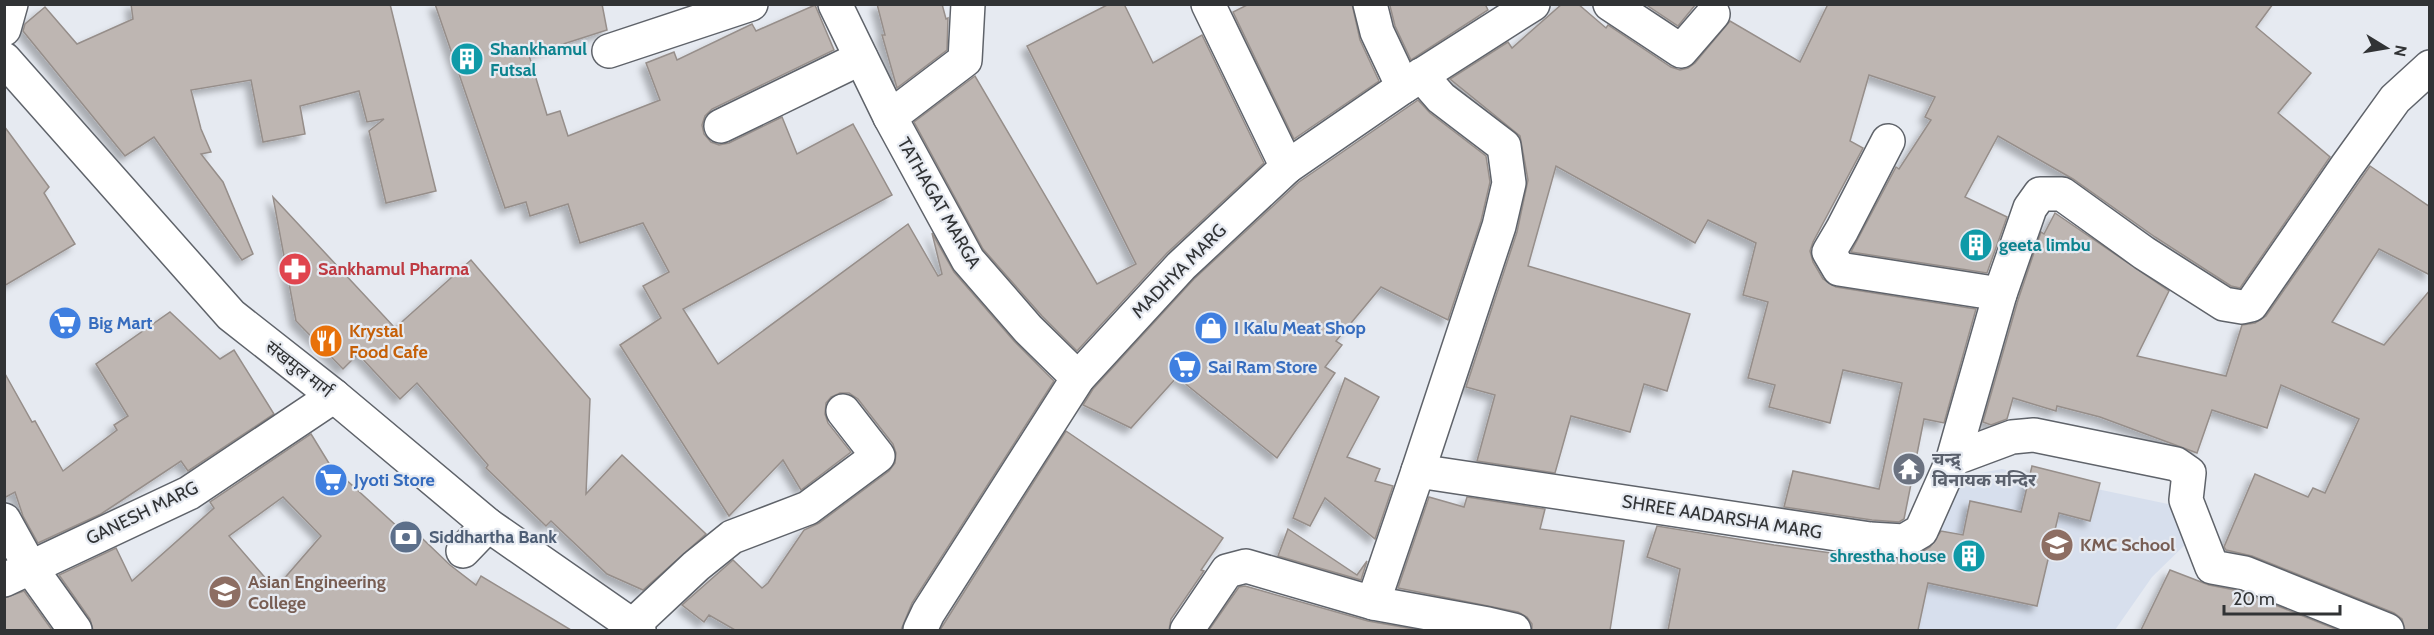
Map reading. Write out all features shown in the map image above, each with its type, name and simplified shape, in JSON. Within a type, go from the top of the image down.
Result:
[{"type":"street","points":[[4,29],[11,4]]},
{"type":"street","points":[[609,51],[752,4]]},
{"type":"street","name":"TATHAGAT MARGA","points":[[835,4],[890,117],[968,260],[1028,329],[1078,378]]},
{"type":"street","points":[[890,117],[965,60],[968,4]]},
{"type":"street","points":[[1208,4],[1287,166]]},
{"type":"street","points":[[1370,4],[1377,32],[1412,81],[1442,98],[1504,146],[1509,183],[1499,226],[1373,603]]},
{"type":"street","name":"MADHYA MARG","points":[[920,630],[928,613],[1078,378],[1180,266],[1287,166],[1412,81],[1533,4]]},
{"type":"street","points":[[1611,4],[1681,51],[1713,14]]},
{"type":"street","points":[[721,126],[861,58]]},
{"type":"street","name":"संखमुल मार्ग","points":[[4,59],[231,315],[334,396],[488,525],[636,628]]},
{"type":"street","name":"SHREE AADARSHA MARG","points":[[1418,471],[1870,539],[1904,541],[1921,531],[1953,459],[2000,294],[2030,208],[2040,194],[2062,194],[2144,253],[2224,304],[2242,307],[2251,305],[2395,99],[2430,67]]},
{"type":"street","points":[[1888,141],[1842,231],[1828,252],[1839,269],[2000,294]]},
{"type":"street","name":"GANESH MARG","points":[[17,573],[189,493],[334,396]]},
{"type":"street","points":[[636,628],[696,566],[732,537],[808,508],[878,456],[843,411]]},
{"type":"street","points":[[1953,459],[2012,437],[2034,435],[2176,464],[2189,473],[2186,500],[2212,567],[2245,573],[2387,630]]},
{"type":"street","points":[[4,520],[17,573],[75,630]]},
{"type":"street","points":[[463,551],[488,525]]},
{"type":"street","points":[[1187,630],[1227,571],[1246,566],[1373,603],[1514,630]]},
{"type":"shaded area","name":"KMC School","points":[[2002,469],[2182,507],[2193,537],[2152,577],[2115,630],[1834,630],[1894,565],[1924,552],[1964,476]]},
{"type":"building","points":[[131,4],[390,4],[436,191],[386,203],[369,131],[384,119],[367,122],[359,91],[300,106],[305,134],[263,142],[251,80],[191,90],[201,129],[211,152],[201,154],[223,182],[253,254],[242,260],[154,137],[125,156],[23,31],[25,24],[45,7],[77,44],[133,19]]},
{"type":"building","points":[[435,4],[602,4],[607,30],[529,55],[547,115],[560,111],[568,136],[660,100],[646,63],[674,52],[677,60],[752,24],[756,31],[815,5],[834,50],[712,109],[705,116],[702,125],[704,134],[711,142],[719,145],[729,143],[782,117],[797,154],[853,124],[892,195],[683,309],[718,364],[908,224],[938,276],[942,274],[932,233],[954,272],[1014,341],[1054,381],[912,603],[901,630],[735,630],[709,615],[704,622],[682,605],[733,560],[762,588],[768,583],[804,530],[819,523],[889,471],[895,463],[896,453],[893,444],[858,399],[849,393],[840,393],[831,397],[826,403],[825,414],[828,423],[851,452],[801,490],[783,460],[729,516],[620,345],[661,318],[643,286],[669,272],[643,223],[580,243],[568,204],[530,216],[526,202],[505,208]]},
{"type":"building","points":[[877,4],[942,4],[946,19],[948,18],[947,50],[897,88],[882,35],[885,35]]},
{"type":"building","points":[[1109,4],[1124,4],[1153,63],[1202,35],[1264,163],[1167,253],[1077,351],[1042,316],[983,249],[914,122],[975,76],[1097,284],[1136,264],[1027,46]]},
{"type":"building","points":[[1249,4],[1352,4],[1360,40],[1379,81],[1294,139],[1233,12]]},
{"type":"building","points":[[1392,4],[1485,4],[1488,10],[1411,60],[1395,26],[1390,6]]},
{"type":"building","points":[[1562,4],[1578,4],[1606,28],[1608,25],[1671,67],[1680,70],[1695,63],[1730,21],[1800,62],[1828,4],[2273,4],[2256,27],[2311,73],[2278,113],[2330,157],[2240,288],[2231,286],[2155,237],[2073,179],[1998,136],[1965,197],[2007,217],[1987,273],[1851,252],[1896,167],[1899,169],[1931,120],[1925,117],[1935,97],[1869,75],[1850,141],[1863,148],[1813,242],[1810,251],[1813,262],[1823,279],[1836,287],[1976,309],[1944,423],[1924,419],[1904,519],[1899,522],[1784,507],[1793,471],[1879,489],[1902,383],[1843,370],[1830,423],[1769,407],[1775,385],[1748,378],[1768,302],[1743,295],[1756,243],[1708,220],[1695,243],[1556,166],[1528,266],[1690,314],[1667,391],[1644,384],[1630,432],[1571,416],[1555,473],[1477,461],[1495,395],[1466,387],[1517,232],[1528,180],[1520,136],[1450,79],[1508,42],[1512,48]]},
{"type":"building","points":[[1645,4],[1696,4],[1678,26]]},
{"type":"building","points":[[1418,100],[1430,113],[1486,156],[1490,182],[1481,221],[1448,320],[1381,287],[1336,341],[1342,345],[1325,367],[1335,373],[1277,458],[1177,377],[1131,428],[1083,405],[1093,389],[1194,279],[1299,182]]},
{"type":"building","points":[[4,126],[49,187],[44,193],[75,244],[4,286]]},
{"type":"building","points":[[2370,166],[2430,207],[2430,275],[2379,249],[2332,322],[2384,345],[2430,290],[2430,630],[2405,630],[2402,619],[2394,613],[2252,556],[2226,550],[2224,547],[2255,474],[2308,497],[2313,488],[2325,493],[2359,419],[2281,385],[2267,428],[2212,410],[2197,453],[2100,417],[2057,406],[2056,411],[2013,398],[2007,419],[1991,425],[1983,422],[2018,300],[2041,232],[2044,234],[2055,213],[2169,291],[2137,356],[2226,376],[2242,325],[2255,323],[2266,316]]},
{"type":"building","points":[[273,197],[395,328],[471,260],[590,399],[586,494],[622,455],[706,534],[643,590],[607,574],[551,521],[546,526],[486,468],[488,465],[417,383],[400,399],[358,354],[343,369],[296,321]]},
{"type":"building","points":[[170,312],[220,359],[234,350],[274,414],[188,471],[181,461],[101,514],[38,543],[23,516],[15,492],[4,498],[4,372],[63,471],[117,430],[114,425],[128,416],[96,364]]},
{"type":"building","points":[[1345,378],[1379,397],[1347,457],[1380,469],[1375,481],[1393,486],[1375,539],[1325,498],[1310,526],[1293,518]]},
{"type":"building","points":[[1066,431],[1223,538],[1201,570],[1204,571],[1171,619],[1169,630],[940,630]]},
{"type":"building","points":[[311,434],[330,465],[400,529],[404,521],[450,565],[476,585],[481,576],[571,630],[93,630],[90,619],[59,575],[116,548],[132,581],[214,508],[210,502]],"holes":[[[283,497],[321,536],[275,589],[229,536]]]},
{"type":"building","points":[[2032,466],[2100,483],[2090,521],[2059,513],[2037,606],[1928,583],[1918,630],[1668,630],[1680,569],[1647,557],[1657,526],[1867,558],[1904,560],[1930,547],[1941,531],[1963,535],[1970,501],[2021,512]]},
{"type":"building","points":[[1429,497],[1464,507],[1467,497],[1545,509],[1540,529],[1624,541],[1610,630],[1532,630],[1532,624],[1527,617],[1518,612],[1398,588]]},
{"type":"building","points":[[1288,529],[1357,575],[1367,561],[1361,580],[1278,556]]},
{"type":"building","points":[[2170,570],[2209,585],[2240,591],[2338,630],[2141,630]]},
{"type":"building","points":[[1245,586],[1368,621],[1419,630],[1209,630],[1239,587]]},
{"type":"building","points":[[24,591],[52,630],[4,630],[4,598]]},
{"type":"place","name":"Shankhamul Futsal","points":[[467,59]]},
{"type":"place","name":"geeta limbu","points":[[1976,245]]},
{"type":"place","name":"Sankhamul Pharma","points":[[295,269]]},
{"type":"place","name":"Big Mart","points":[[65,323]]},
{"type":"place","name":"I Kalu Meat Shop","points":[[1211,328]]},
{"type":"place","name":"Krystal Food Cafe","points":[[326,341]]},
{"type":"place","name":"Sai Ram Store","points":[[1185,367]]},
{"type":"place","name":"चन्द्र् विनायक मन्दिर","points":[[1909,469]]},
{"type":"place","name":"Jyoti Store","points":[[331,480]]},
{"type":"place","name":"Siddhartha Bank","points":[[406,537]]},
{"type":"place","name":"KMC School","points":[[2057,545]]},
{"type":"place","name":"shrestha house","points":[[1969,556]]},
{"type":"place","name":"Asian Engineering College","points":[[225,592]]}]
